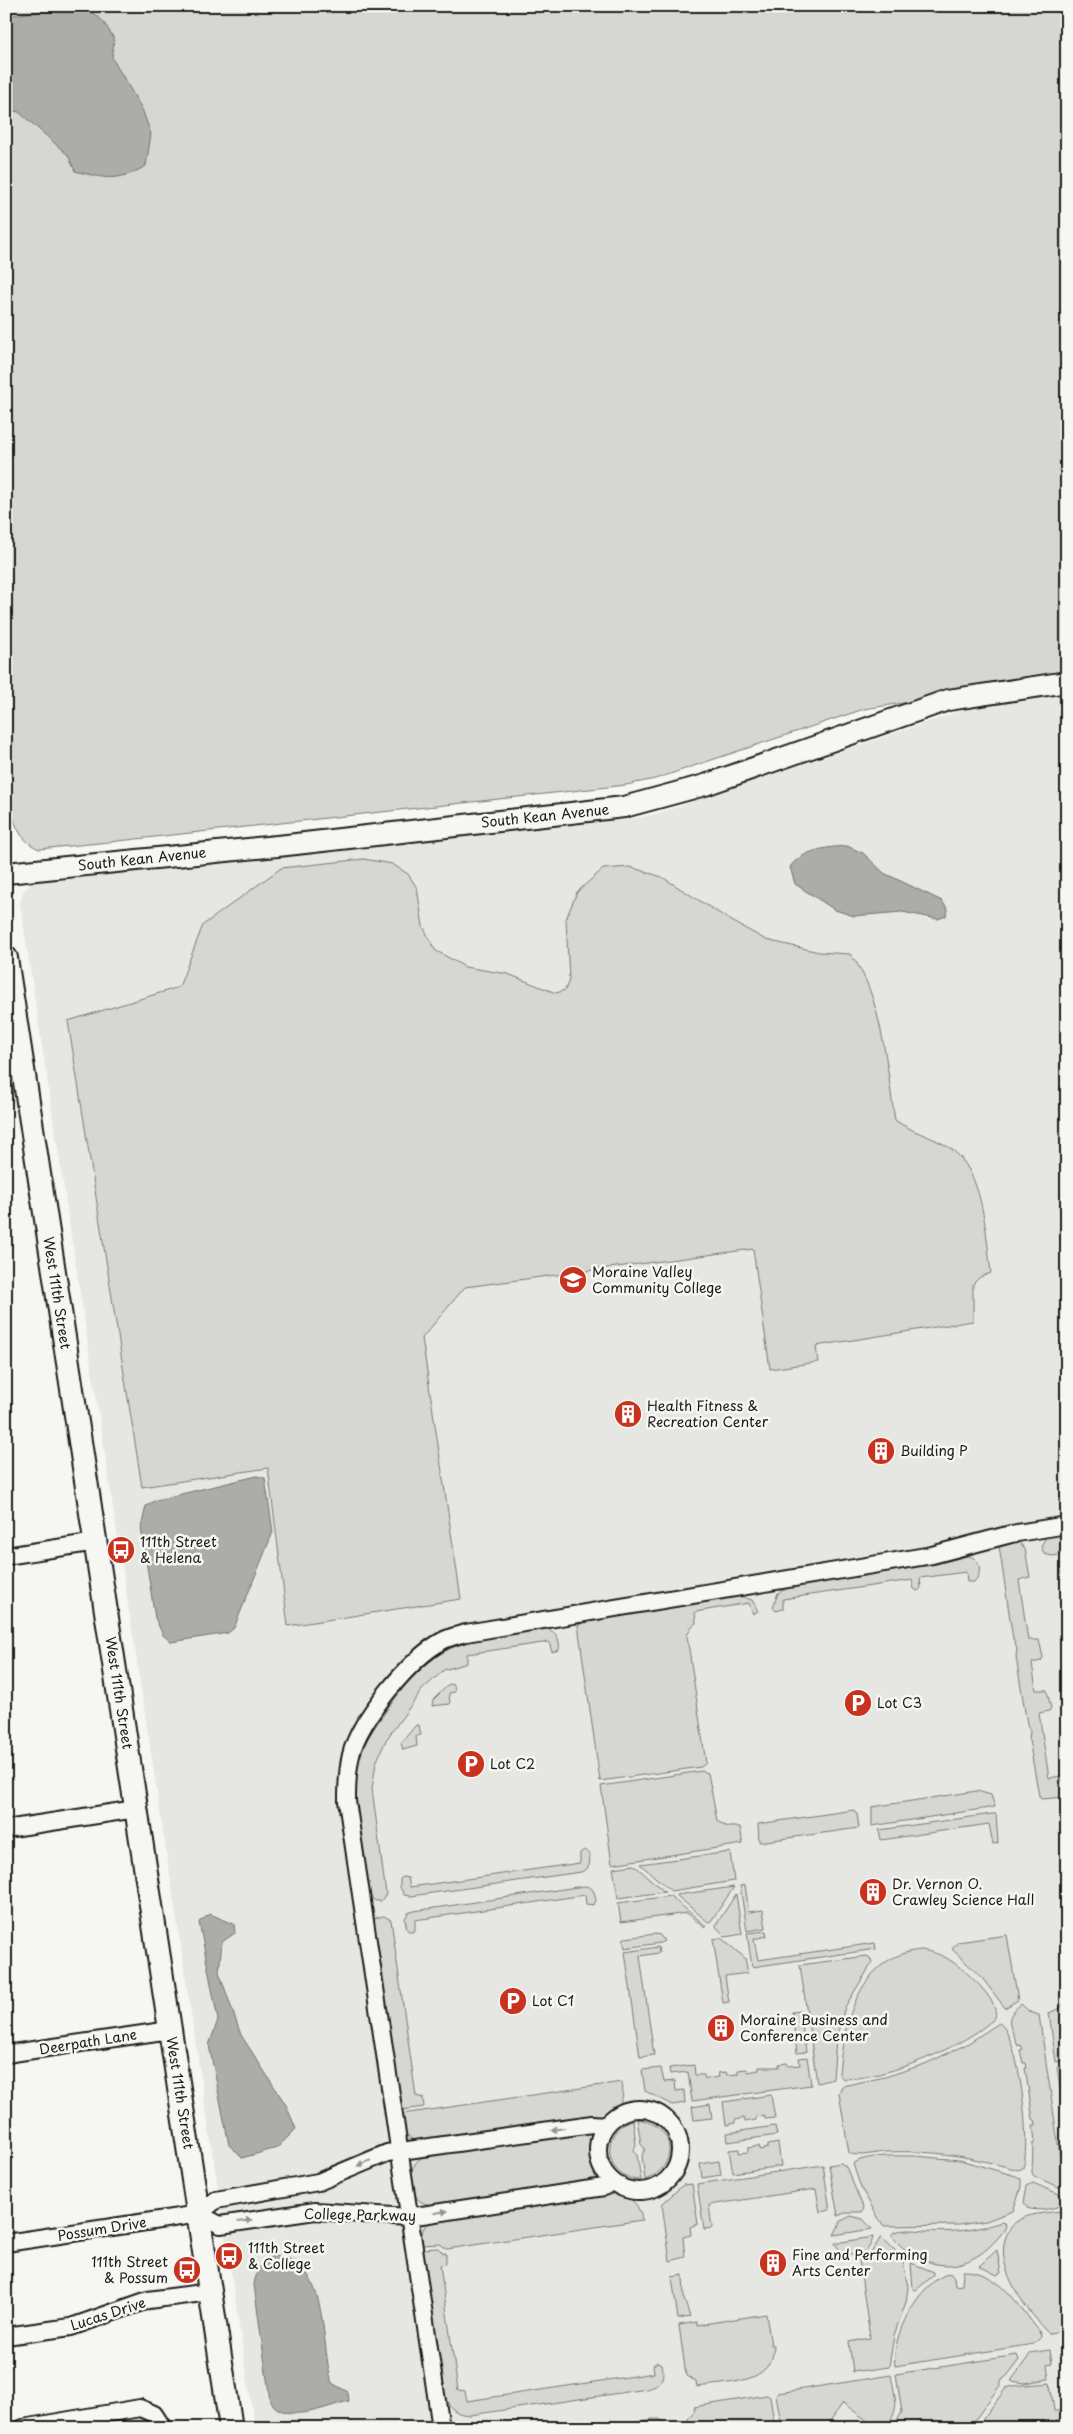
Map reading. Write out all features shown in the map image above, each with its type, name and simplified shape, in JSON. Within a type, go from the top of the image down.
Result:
[{"type":"main road","name":"West 111th Street","points":[[6,958],[231,2428]]},
{"type":"street","name":"South Kean Avenue","points":[[6,873],[624,807],[705,785],[948,700],[1067,682]]},
{"type":"street","points":[[441,2428],[347,1802],[347,1778],[351,1754],[363,1728],[411,1664],[444,1640],[486,1628],[574,1616],[932,1555],[1011,1534],[1067,1525]]},
{"type":"street","points":[[6,1556],[96,1542]]},
{"type":"street","points":[[6,1829],[136,1809]]},
{"type":"street","name":"Deerpath Lane","points":[[6,2054],[170,2030]]},
{"type":"street","points":[[633,2109],[649,2110],[666,2120],[675,2131],[679,2144],[679,2158],[673,2172],[664,2182],[643,2190],[632,2190],[612,2181],[604,2172],[598,2148],[600,2136],[606,2125],[622,2112],[633,2109]]},
{"type":"street","name":"College Parkway","points":[[606,2125],[592,2124],[387,2153],[318,2182],[216,2200],[198,2214],[220,2225],[315,2211],[408,2217],[604,2187],[612,2181]]},
{"type":"street","name":"Possum Drive","points":[[6,2243],[198,2214]]},
{"type":"street","name":"Lucas Drive","points":[[6,2336],[71,2327],[148,2300],[210,2292]]},
{"type":"street","points":[[23,2428],[140,2408],[154,2414],[163,2428]]},
{"type":"shaded area","points":[[6,6],[1067,6],[1067,678],[864,709],[655,779],[626,785],[39,849],[29,844],[17,828],[11,808],[6,776]]},
{"type":"shaded area","points":[[63,8],[82,10],[95,14],[104,23],[114,39],[112,58],[142,109],[151,134],[146,166],[127,175],[103,177],[75,171],[68,155],[19,112],[6,110],[6,16]]},
{"type":"shaded area","name":"Moraine Valley Community College","points":[[1067,690],[1067,2428],[255,2428],[20,903],[23,891],[30,884],[39,880],[637,818],[662,812],[963,710],[1025,696]]},
{"type":"shaded area","points":[[847,846],[863,853],[884,873],[942,901],[948,910],[946,916],[938,919],[902,912],[854,916],[835,910],[795,884],[790,867],[795,861],[816,850]]},
{"type":"shaded area","points":[[364,859],[392,864],[408,874],[417,888],[423,926],[435,950],[465,967],[508,974],[556,993],[565,990],[569,980],[566,919],[577,892],[603,869],[630,867],[662,877],[730,920],[766,940],[819,952],[850,954],[861,970],[869,989],[882,1033],[895,1120],[950,1148],[961,1158],[970,1172],[977,1188],[985,1223],[991,1273],[980,1277],[973,1284],[973,1321],[816,1346],[818,1362],[770,1369],[753,1249],[465,1287],[422,1338],[461,1599],[288,1626],[268,1468],[142,1487],[68,1021],[179,987],[203,925],[281,868]]},
{"type":"shaded area","points":[[257,1476],[265,1478],[273,1532],[234,1628],[228,1633],[171,1642],[163,1635],[155,1618],[141,1528],[146,1506],[156,1500]]},
{"type":"shaded area","points":[[1067,1534],[1067,1554],[1052,1556],[1044,1554],[1041,1546],[1046,1537]]},
{"type":"shaded area","points":[[1008,1542],[1019,1542],[1025,1549],[1030,1577],[1019,1580],[1028,1640],[1039,1640],[1043,1657],[1041,1661],[1032,1663],[1036,1690],[1047,1690],[1051,1708],[1049,1711],[1039,1713],[1049,1778],[1061,1776],[1067,1791],[1067,1797],[1041,1799],[1039,1796],[1029,1740],[1030,1731],[1027,1724],[1016,1657],[1017,1649],[1013,1639],[999,1546]]},
{"type":"shaded area","points":[[967,1556],[972,1557],[978,1562],[979,1574],[974,1582],[967,1582],[966,1572],[920,1578],[921,1588],[918,1591],[914,1589],[912,1580],[783,1599],[783,1609],[776,1611],[773,1607],[778,1593],[790,1587],[932,1565]]},
{"type":"shaded area","points":[[740,1596],[752,1600],[758,1611],[753,1614],[749,1603],[695,1612],[696,1623],[691,1627],[687,1636],[706,1763],[701,1767],[600,1781],[578,1625],[586,1622]]},
{"type":"shaded area","points":[[540,1629],[552,1631],[555,1634],[559,1641],[559,1650],[552,1652],[549,1642],[467,1654],[467,1663],[444,1670],[422,1690],[386,1740],[376,1763],[372,1789],[386,1894],[381,1901],[376,1901],[368,1896],[358,1836],[354,1790],[356,1767],[370,1735],[402,1690],[433,1658],[467,1642]]},
{"type":"shaded area","points":[[449,1684],[454,1685],[455,1692],[449,1693],[450,1704],[432,1706],[433,1700]]},
{"type":"shaded area","points":[[416,1725],[419,1725],[421,1735],[416,1736],[417,1746],[403,1750],[401,1743]]},
{"type":"shaded area","points":[[702,1771],[708,1773],[717,1821],[727,1827],[740,1827],[743,1844],[612,1864],[601,1786]]},
{"type":"shaded area","points":[[977,1791],[991,1795],[995,1807],[872,1826],[872,1807]]},
{"type":"shaded area","points":[[854,1810],[857,1814],[859,1828],[759,1842],[758,1824]]},
{"type":"shaded area","points":[[996,1814],[998,1843],[993,1844],[989,1824],[881,1840],[879,1830]]},
{"type":"shaded area","points":[[584,1850],[588,1852],[590,1858],[587,1869],[581,1872],[411,1896],[404,1895],[400,1887],[400,1879],[403,1877],[408,1878],[410,1887],[580,1863],[580,1853]]},
{"type":"shaded area","points":[[730,1852],[734,1881],[671,1891],[640,1864]]},
{"type":"shaded area","points":[[634,1865],[665,1892],[618,1898],[613,1868]]},
{"type":"shaded area","points":[[745,1885],[749,1912],[763,1910],[766,1928],[747,1931],[740,1886]]},
{"type":"shaded area","points":[[584,1886],[590,1887],[593,1891],[596,1901],[593,1905],[586,1904],[585,1895],[415,1920],[415,1930],[412,1932],[407,1930],[405,1919],[408,1913],[414,1911]]},
{"type":"shaded area","points":[[734,1887],[711,1921],[708,1922],[676,1895]]},
{"type":"shaded area","points":[[736,1894],[742,1934],[726,1937],[716,1925]]},
{"type":"shaded area","points":[[670,1896],[705,1925],[705,1928],[687,1913],[621,1922],[618,1903]]},
{"type":"shaded area","points":[[210,1914],[234,1924],[235,1933],[222,1942],[219,1972],[241,2035],[286,2105],[296,2129],[277,2148],[242,2158],[229,2145],[209,2045],[218,2020],[199,1922]]},
{"type":"shaded area","points":[[384,1916],[391,1920],[416,2096],[423,2098],[424,2107],[401,2110],[373,1926],[375,1918]]},
{"type":"shaded area","points":[[766,1931],[767,1936],[754,1939],[758,1960],[875,1943],[876,1949],[752,1967],[747,1933]]},
{"type":"shaded area","points":[[660,1935],[664,1941],[625,1948],[623,1939],[625,1938]]},
{"type":"shaded area","points":[[1007,1935],[1018,2000],[1005,2008],[982,1978],[952,1949],[958,1942]]},
{"type":"shaded area","points":[[721,1938],[745,1958],[748,1973],[725,1976],[729,2002],[723,2003],[713,1939]]},
{"type":"shaded area","points":[[658,1947],[659,1953],[640,1956],[654,2055],[640,2057],[625,1952]]},
{"type":"shaded area","points":[[922,1950],[945,1957],[971,1976],[992,2002],[995,2018],[964,2040],[924,2059],[881,2074],[843,2079],[839,2074],[841,2054],[851,2013],[859,1994],[883,1964],[901,1954]]},
{"type":"shaded area","points":[[867,1956],[872,1963],[845,2007],[836,2039],[833,2079],[817,2083],[800,1965]]},
{"type":"shaded area","points":[[1067,1998],[1067,2060],[1056,2062],[1049,2013],[1060,2008]]},
{"type":"shaded area","points":[[1021,2004],[1030,2012],[1039,2015],[1064,2183],[1058,2187],[1034,2176],[1032,2173],[1033,2143],[1035,2142],[1033,2125],[1036,2125],[1033,2119],[1025,2068],[1027,2068],[1026,2063],[1023,2063],[1020,2050],[1023,2049],[1021,2045],[1018,2046],[1010,2023],[1012,2014]]},
{"type":"shaded area","points":[[800,2011],[806,2052],[797,2053],[792,2012]]},
{"type":"shaded area","points":[[999,2023],[1006,2032],[1013,2047],[1022,2091],[1026,2137],[1023,2168],[1018,2170],[985,2161],[937,2153],[887,2152],[858,2155],[849,2153],[839,2093],[842,2086],[885,2077],[925,2064],[967,2044]]},
{"type":"shaded area","points":[[807,2057],[811,2085],[692,2101],[688,2072],[670,2074],[669,2068],[694,2065],[695,2075],[704,2075],[705,2079],[719,2077],[718,2073],[726,2072],[727,2075],[738,2074],[738,2070],[747,2069],[748,2072],[759,2070],[759,2067],[779,2067],[779,2064],[787,2063],[788,2066],[800,2065],[799,2058]]},
{"type":"shaded area","points":[[1067,2065],[1067,2136],[1057,2067]]},
{"type":"shaded area","points":[[661,2068],[664,2082],[675,2081],[676,2091],[684,2090],[685,2103],[672,2105],[645,2091],[642,2070]]},
{"type":"shaded area","points":[[622,2082],[623,2095],[620,2103],[602,2115],[422,2141],[412,2139],[405,2133],[402,2114]]},
{"type":"shaded area","points":[[771,2095],[775,2118],[765,2119],[764,2115],[756,2117],[756,2120],[745,2122],[744,2118],[726,2125],[723,2102]]},
{"type":"shaded area","points":[[710,2104],[712,2118],[694,2120],[692,2107]]},
{"type":"shaded area","points":[[637,2119],[650,2122],[659,2129],[666,2137],[669,2146],[668,2156],[664,2165],[657,2174],[645,2180],[642,2155],[645,2149],[641,2144]]},
{"type":"shaded area","points":[[633,2120],[636,2145],[633,2150],[637,2155],[641,2180],[629,2178],[619,2172],[613,2164],[610,2154],[610,2143],[614,2133],[622,2125]]},
{"type":"shaded area","points":[[775,2126],[777,2135],[728,2142],[727,2133]]},
{"type":"shaded area","points":[[588,2132],[592,2135],[591,2161],[597,2180],[434,2205],[420,2201],[412,2190],[412,2170],[419,2159],[425,2156]]},
{"type":"shaded area","points":[[778,2143],[781,2166],[733,2173],[729,2150],[739,2149],[739,2153],[748,2152],[748,2148],[759,2146],[760,2150],[768,2148],[768,2145]]},
{"type":"shaded area","points":[[915,2156],[960,2160],[1016,2176],[1021,2179],[1021,2187],[1013,2211],[986,2221],[959,2225],[883,2226],[861,2188],[853,2164],[874,2157]]},
{"type":"shaded area","points":[[719,2161],[721,2175],[702,2178],[700,2164]]},
{"type":"shaded area","points":[[841,2163],[846,2167],[864,2209],[862,2212],[847,2212],[838,2216],[829,2165]]},
{"type":"shaded area","points":[[823,2165],[830,2210],[820,2212],[816,2189],[709,2205],[712,2228],[704,2229],[697,2184]]},
{"type":"shaded area","points":[[1033,2183],[1064,2196],[1066,2202],[1048,2209],[1036,2210],[1027,2208],[1024,2202],[1027,2186]]},
{"type":"shaded area","points":[[692,2184],[698,2224],[690,2227],[691,2235],[683,2237],[685,2257],[670,2261],[662,2204],[683,2185]]},
{"type":"shaded area","points":[[613,2194],[624,2196],[633,2201],[639,2209],[642,2220],[447,2249],[440,2244],[422,2245],[421,2237],[424,2227],[436,2219]]},
{"type":"shaded area","points":[[1067,2212],[1067,2324],[1064,2325],[1065,2331],[1049,2333],[1017,2293],[1006,2269],[1004,2244],[1008,2232],[1021,2219],[1038,2214]]},
{"type":"shaded area","points":[[851,2216],[863,2219],[872,2229],[834,2235],[841,2221]]},
{"type":"shaded area","points":[[1002,2222],[1006,2224],[1005,2229],[988,2248],[979,2255],[958,2264],[946,2265],[921,2259],[904,2249],[891,2235],[897,2231],[906,2230],[944,2232],[964,2230]]},
{"type":"shaded area","points":[[873,2237],[867,2249],[856,2255],[844,2253],[835,2243]]},
{"type":"shaded area","points":[[881,2237],[899,2254],[903,2262],[908,2287],[906,2302],[894,2335],[889,2367],[853,2372],[849,2342],[870,2338],[859,2260],[871,2253]]},
{"type":"shaded area","points":[[438,2248],[443,2253],[446,2253],[446,2264],[440,2265],[458,2390],[465,2391],[467,2401],[654,2373],[653,2365],[657,2362],[662,2364],[663,2373],[661,2381],[656,2386],[647,2389],[470,2415],[465,2415],[452,2409],[444,2393],[422,2249]]},
{"type":"shaded area","points":[[997,2250],[1001,2273],[997,2275],[979,2266]]},
{"type":"shaded area","points":[[273,2256],[291,2260],[305,2270],[314,2286],[323,2326],[332,2383],[348,2392],[349,2401],[319,2410],[296,2413],[286,2412],[277,2408],[270,2401],[254,2285],[260,2267]]},
{"type":"shaded area","points":[[911,2263],[934,2272],[934,2275],[916,2290],[913,2289]]},
{"type":"shaded area","points":[[963,2271],[976,2272],[998,2283],[1016,2301],[1039,2331],[1041,2337],[1034,2344],[895,2366],[895,2353],[902,2325],[918,2298],[939,2278],[950,2273],[954,2278],[955,2286],[962,2285]]},
{"type":"shaded area","points":[[683,2275],[684,2299],[690,2317],[678,2319],[672,2277]]},
{"type":"shaded area","points":[[766,2314],[771,2345],[774,2345],[772,2358],[766,2368],[758,2375],[735,2382],[697,2387],[696,2382],[686,2376],[679,2325],[697,2322],[697,2325]]},
{"type":"shaded area","points":[[1050,2350],[1052,2363],[1047,2364],[1049,2379],[1025,2383],[1011,2381],[1031,2353]]},
{"type":"shaded area","points":[[1017,2355],[1019,2360],[1007,2376],[1001,2380],[1001,2384],[969,2428],[893,2428],[902,2412],[896,2374]]},
{"type":"shaded area","points":[[891,2375],[896,2403],[894,2414],[886,2428],[877,2428],[843,2403],[825,2428],[782,2428],[776,2396],[778,2393]]},
{"type":"shaded area","points":[[1050,2383],[1054,2411],[1060,2411],[1062,2419],[1056,2420],[1057,2428],[977,2427],[1006,2388]]},
{"type":"shaded area","points":[[767,2395],[770,2397],[775,2428],[689,2428],[688,2419],[695,2410],[693,2407]]},
{"type":"shaded area","points":[[660,2419],[669,2428],[661,2428],[660,2426],[594,2428]]},
{"type":"place","name":"Moraine Valley Community College","points":[[573,1280]]},
{"type":"place","name":"Health Fitness & Recreation Center","points":[[628,1414]]},
{"type":"place","name":"Building P","points":[[881,1451]]},
{"type":"place","name":"111th Street & Helena","points":[[121,1550]]},
{"type":"place","name":"Lot C3","points":[[858,1703]]},
{"type":"place","name":"Lot C2","points":[[471,1764]]},
{"type":"place","name":"Dr. Vernon O. Crawley Science Hall","points":[[873,1892]]},
{"type":"place","name":"Lot C1","points":[[513,2001]]},
{"type":"place","name":"Moraine Business and Conference Center","points":[[721,2028]]},
{"type":"place","name":"111th Street & College","points":[[229,2256]]},
{"type":"place","name":"Fine and Performing Arts Center","points":[[773,2263]]},
{"type":"place","name":"111th Street & Possum","points":[[187,2270]]}]
